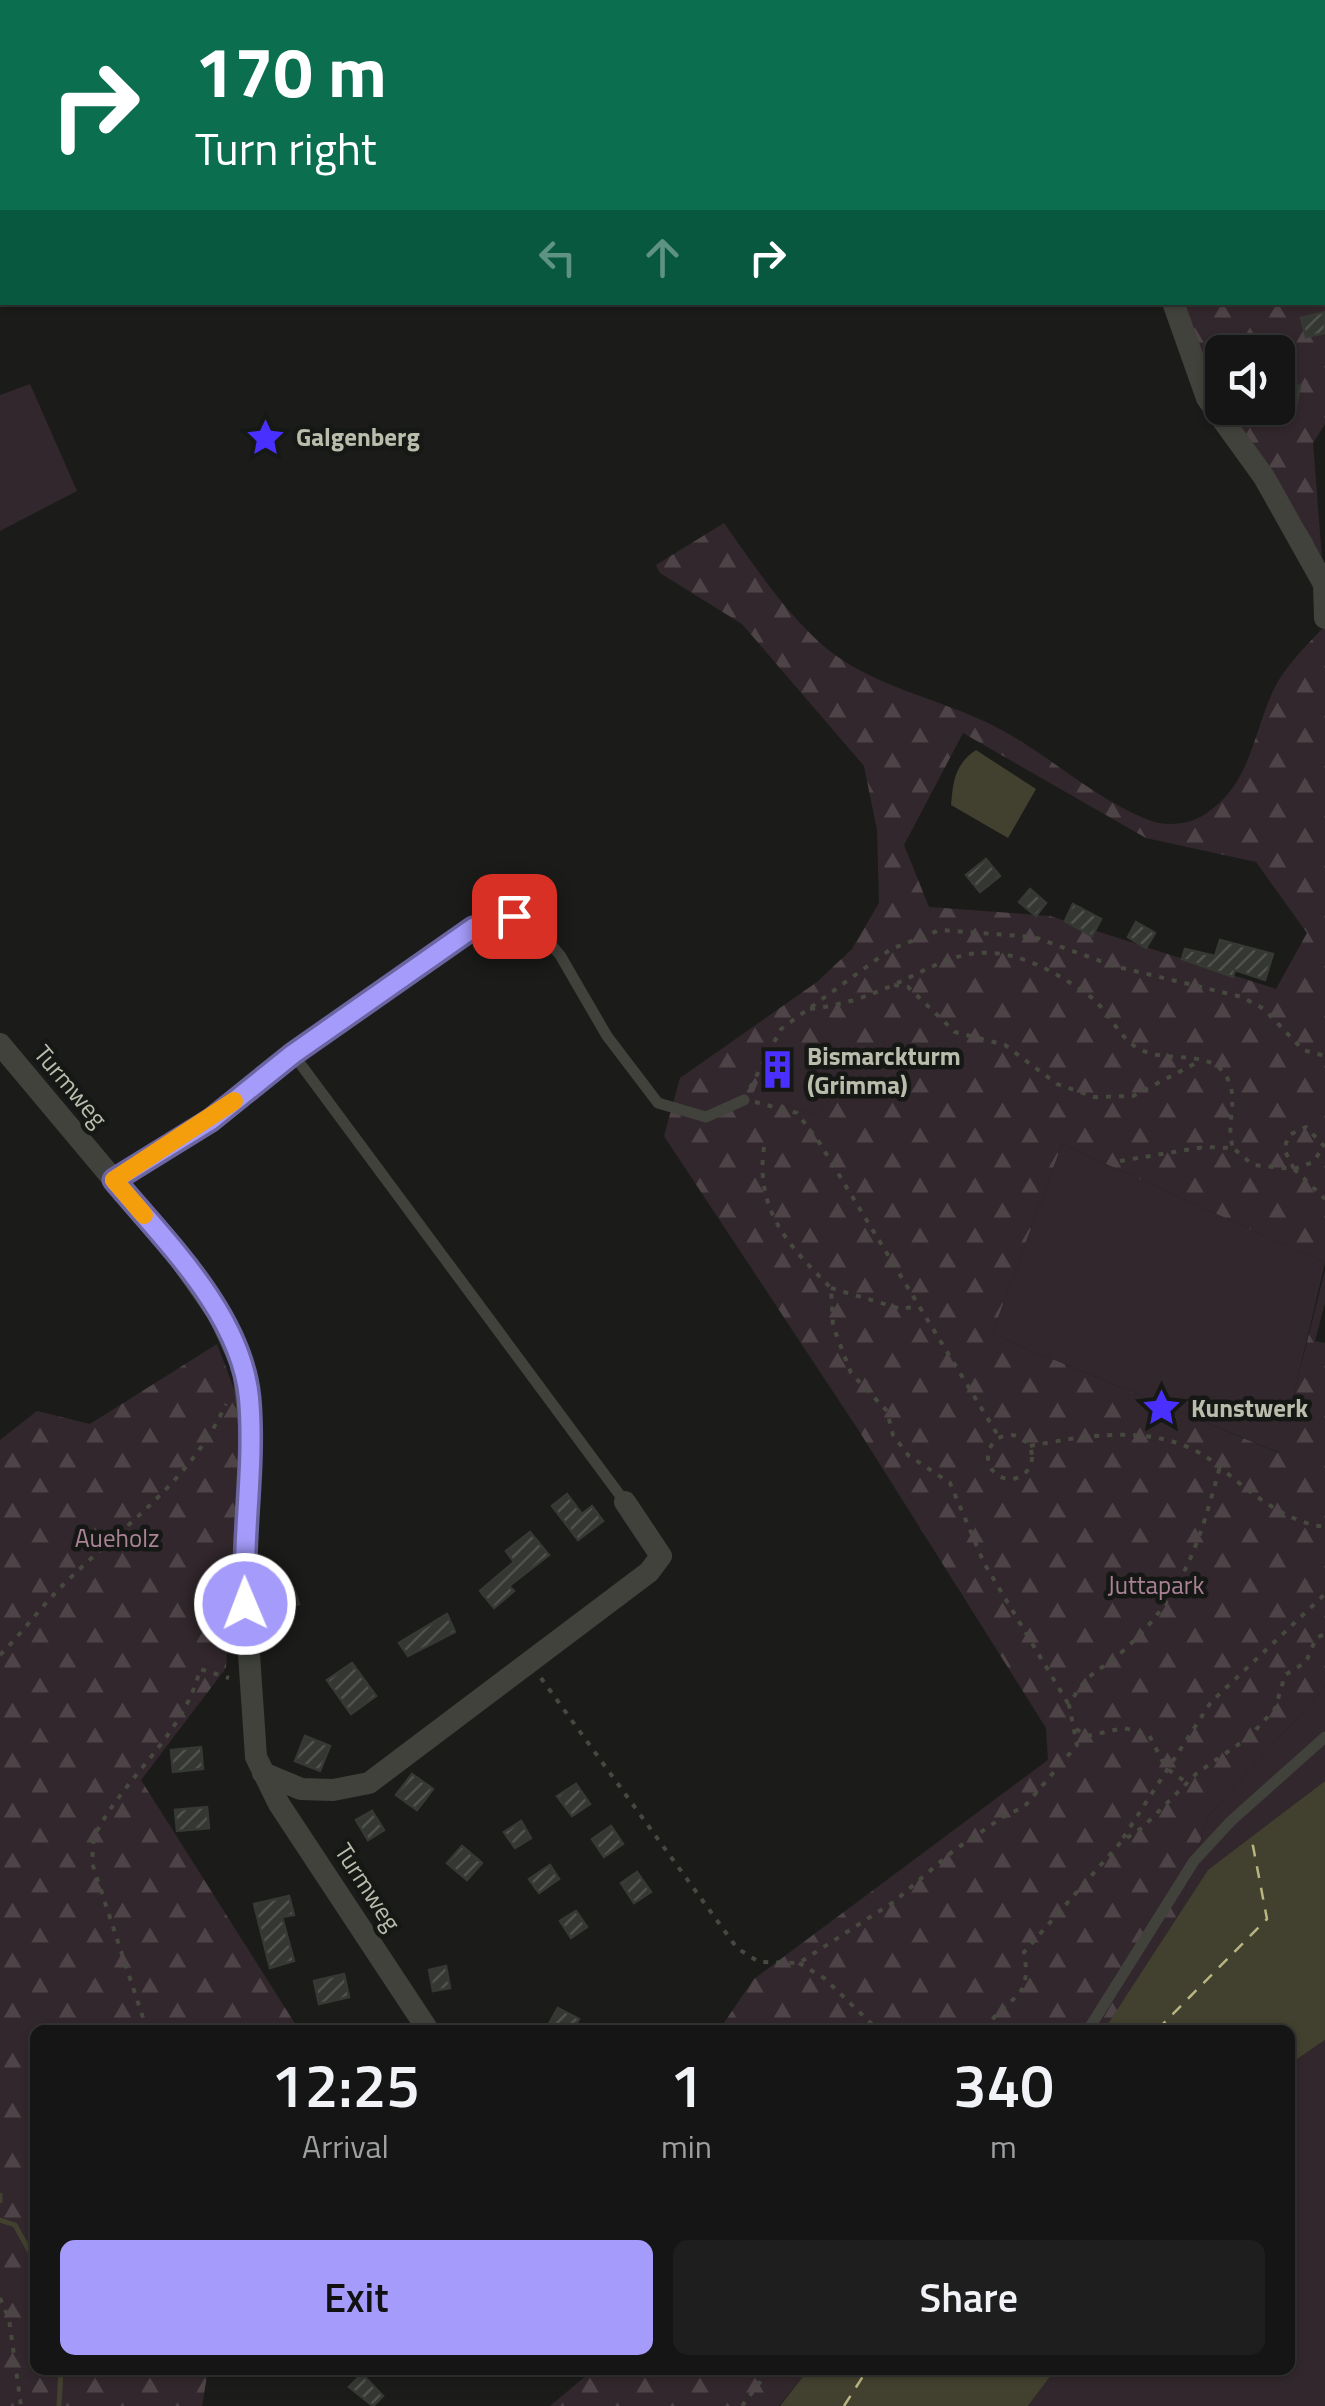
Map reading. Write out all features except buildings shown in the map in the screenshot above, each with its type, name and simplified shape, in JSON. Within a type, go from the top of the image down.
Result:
[{"type":"street","points":[[1173,305],[1208,398],[1264,477],[1324,584],[1325,618]]},
{"type":"street","name":"Turmweg","points":[[0,1044],[211,1304],[243,1368],[249,1415],[243,1566],[256,1758],[425,2025]]},
{"type":"street","points":[[263,1773],[302,1789],[332,1790],[369,1783],[649,1572],[661,1556],[625,1502]]},
{"type":"lane","points":[[114,1180],[211,1120],[293,1054],[473,928],[514,916],[533,924],[560,955],[607,1036],[658,1103],[706,1116],[744,1100]]},
{"type":"lane","points":[[293,1054],[625,1502]]},
{"type":"lane","points":[[1091,2025],[1194,1861],[1231,1821],[1325,1737]]},
{"type":"path","points":[[999,1437],[797,1112],[744,1100],[781,1029],[921,934],[994,932],[1034,937],[1114,966],[1242,997],[1264,1009],[1303,1050],[1325,1056]]},
{"type":"path","points":[[808,1009],[842,1005],[963,952],[1001,952],[1039,962],[1092,998],[1134,1046],[1158,1056],[1205,1058],[1222,1068],[1232,1090],[1227,1127],[1233,1148],[1253,1165],[1294,1168],[1313,1162],[1324,1147],[1316,1133],[1306,1128],[1289,1136],[1284,1149],[1294,1168],[1325,1199]]},
{"type":"path","points":[[894,985],[908,987],[955,1032],[1005,1045],[1056,1084],[1095,1097],[1133,1096],[1205,1058]]},
{"type":"path","points":[[1120,1161],[1204,1146],[1233,1148]]},
{"type":"path","points":[[764,1147],[760,1172],[767,1209],[786,1242],[831,1288],[901,1309],[919,1306]]},
{"type":"path","points":[[799,1963],[896,1901],[953,1851],[1006,1815],[1024,1808],[1077,1745],[1069,1704],[984,1563],[950,1482],[908,1455],[893,1435],[887,1411],[851,1373],[832,1326],[831,1288]]},
{"type":"path","points":[[0,1655],[61,1586],[164,1496],[217,1424],[243,1368]]},
{"type":"path","points":[[1016,1435],[1030,1446],[1032,1464],[1021,1478],[1004,1480],[990,1469],[988,1451],[999,1437],[1016,1435]]},
{"type":"path","points":[[1030,1446],[1082,1436],[1146,1436],[1184,1444],[1220,1466],[1246,1493],[1282,1508],[1302,1524],[1325,1527]]},
{"type":"path","points":[[1069,1704],[1085,1676],[1122,1652],[1162,1607],[1197,1551],[1220,1466]]},
{"type":"path","points":[[989,2025],[1023,1991],[1029,1979],[1024,1952],[1120,1842],[1211,1702],[1325,1594]]},
{"type":"path","points":[[1120,1842],[1144,1828],[1187,1783],[1250,1738],[1275,1708],[1284,1675],[1306,1662],[1316,1638],[1325,1634]]},
{"type":"path","points":[[529,1662],[737,1948],[759,1962],[799,1963],[824,1978],[873,2025]]},
{"type":"path","points":[[145,2025],[92,1864],[94,1835],[155,1756],[194,1692],[200,1669],[248,1680]]},
{"type":"path","points":[[1076,1729],[1086,1736],[1137,1730],[1149,1736],[1166,1768],[1187,1783]]},
{"type":"path","points":[[0,2298],[9,2318],[21,2406]]},
{"type":"path","points":[[742,2406],[765,2375]]},
{"type":"green space","points":[[1174,305],[1325,305],[1325,424],[1313,443],[1324,584],[1225,425],[1295,425],[1295,335],[1205,335],[1205,390]]},
{"type":"green space","points":[[30,384],[77,491],[0,531],[0,395]]},
{"type":"green space","name":"Juttapark","points":[[724,523],[792,614],[838,657],[881,681],[996,727],[1126,810],[1168,824],[1204,815],[1232,789],[1278,682],[1325,626],[1325,1263],[1062,1144],[992,1334],[1279,1453],[1325,1270],[1325,1303],[1315,1341],[1325,1343],[1325,1687],[1208,1816],[1177,1919],[1107,2025],[722,2025],[754,1979],[1048,1760],[1046,1728],[859,1431],[664,1136],[680,1078],[817,982],[852,949],[879,903],[877,830],[864,766],[742,624],[660,573],[656,565]],"holes":[[[963,733],[1146,838],[1256,862],[1307,933],[1276,989],[1050,916],[929,907],[904,845]],[[769,1058],[843,1082],[818,1114],[752,1096]]]},
{"type":"green space","points":[[769,1058],[843,1082],[818,1114],[751,1096]]},
{"type":"green space","points":[[1062,1144],[1325,1263],[1280,1453],[992,1334]]},
{"type":"green space","name":"Aueholz","points":[[217,1344],[241,1407],[226,1668],[141,1780],[296,2025],[30,2025],[30,2375],[207,2375],[202,2406],[0,2406],[0,1440],[37,1411],[90,1424]]},
{"type":"green space","points":[[1325,1687],[1325,1781],[1209,1870],[1177,1919],[1208,1816]]},
{"type":"green space","points":[[1325,2040],[1325,2406],[1028,2406],[1051,2375],[1295,2375],[1295,2061]]},
{"type":"green space","points":[[587,2375],[804,2375],[779,2406],[550,2406]]},
{"type":"shaded area","points":[[976,750],[1036,789],[1008,838],[951,805],[956,774]]},
{"type":"shaded area","points":[[1325,1781],[1325,2040],[1295,2061],[1295,2025],[1107,2025],[1208,1870]]},
{"type":"shaded area","points":[[804,2375],[1051,2375],[1028,2406],[780,2406]]},
{"type":"waterway","points":[[0,2195],[0,2201]]},
{"type":"waterway","points":[[0,2220],[15,2225],[30,2252]]},
{"type":"waterway","points":[[59,2406],[61,2375]]},
{"type":"ferry route","points":[[1162,2025],[1267,1919],[1253,1846],[1246,1838]]},
{"type":"ferry route","points":[[844,2406],[864,2375]]},
{"type":"slow traffic","points":[[144,1215],[114,1180],[211,1120],[234,1101]]},
{"type":"place","name":"Galgenberg","points":[[266,437]]},
{"type":"place","name":"Bismarckturm (Grimma)","points":[[777,1070]]},
{"type":"place","name":"Kunstwerk","points":[[1161,1408]]},
{"type":"route","points":[[245,1604],[243,1566],[250,1433],[243,1368],[219,1315],[180,1259],[114,1180],[211,1120],[293,1054],[473,928],[499,917],[514,916]]}]
